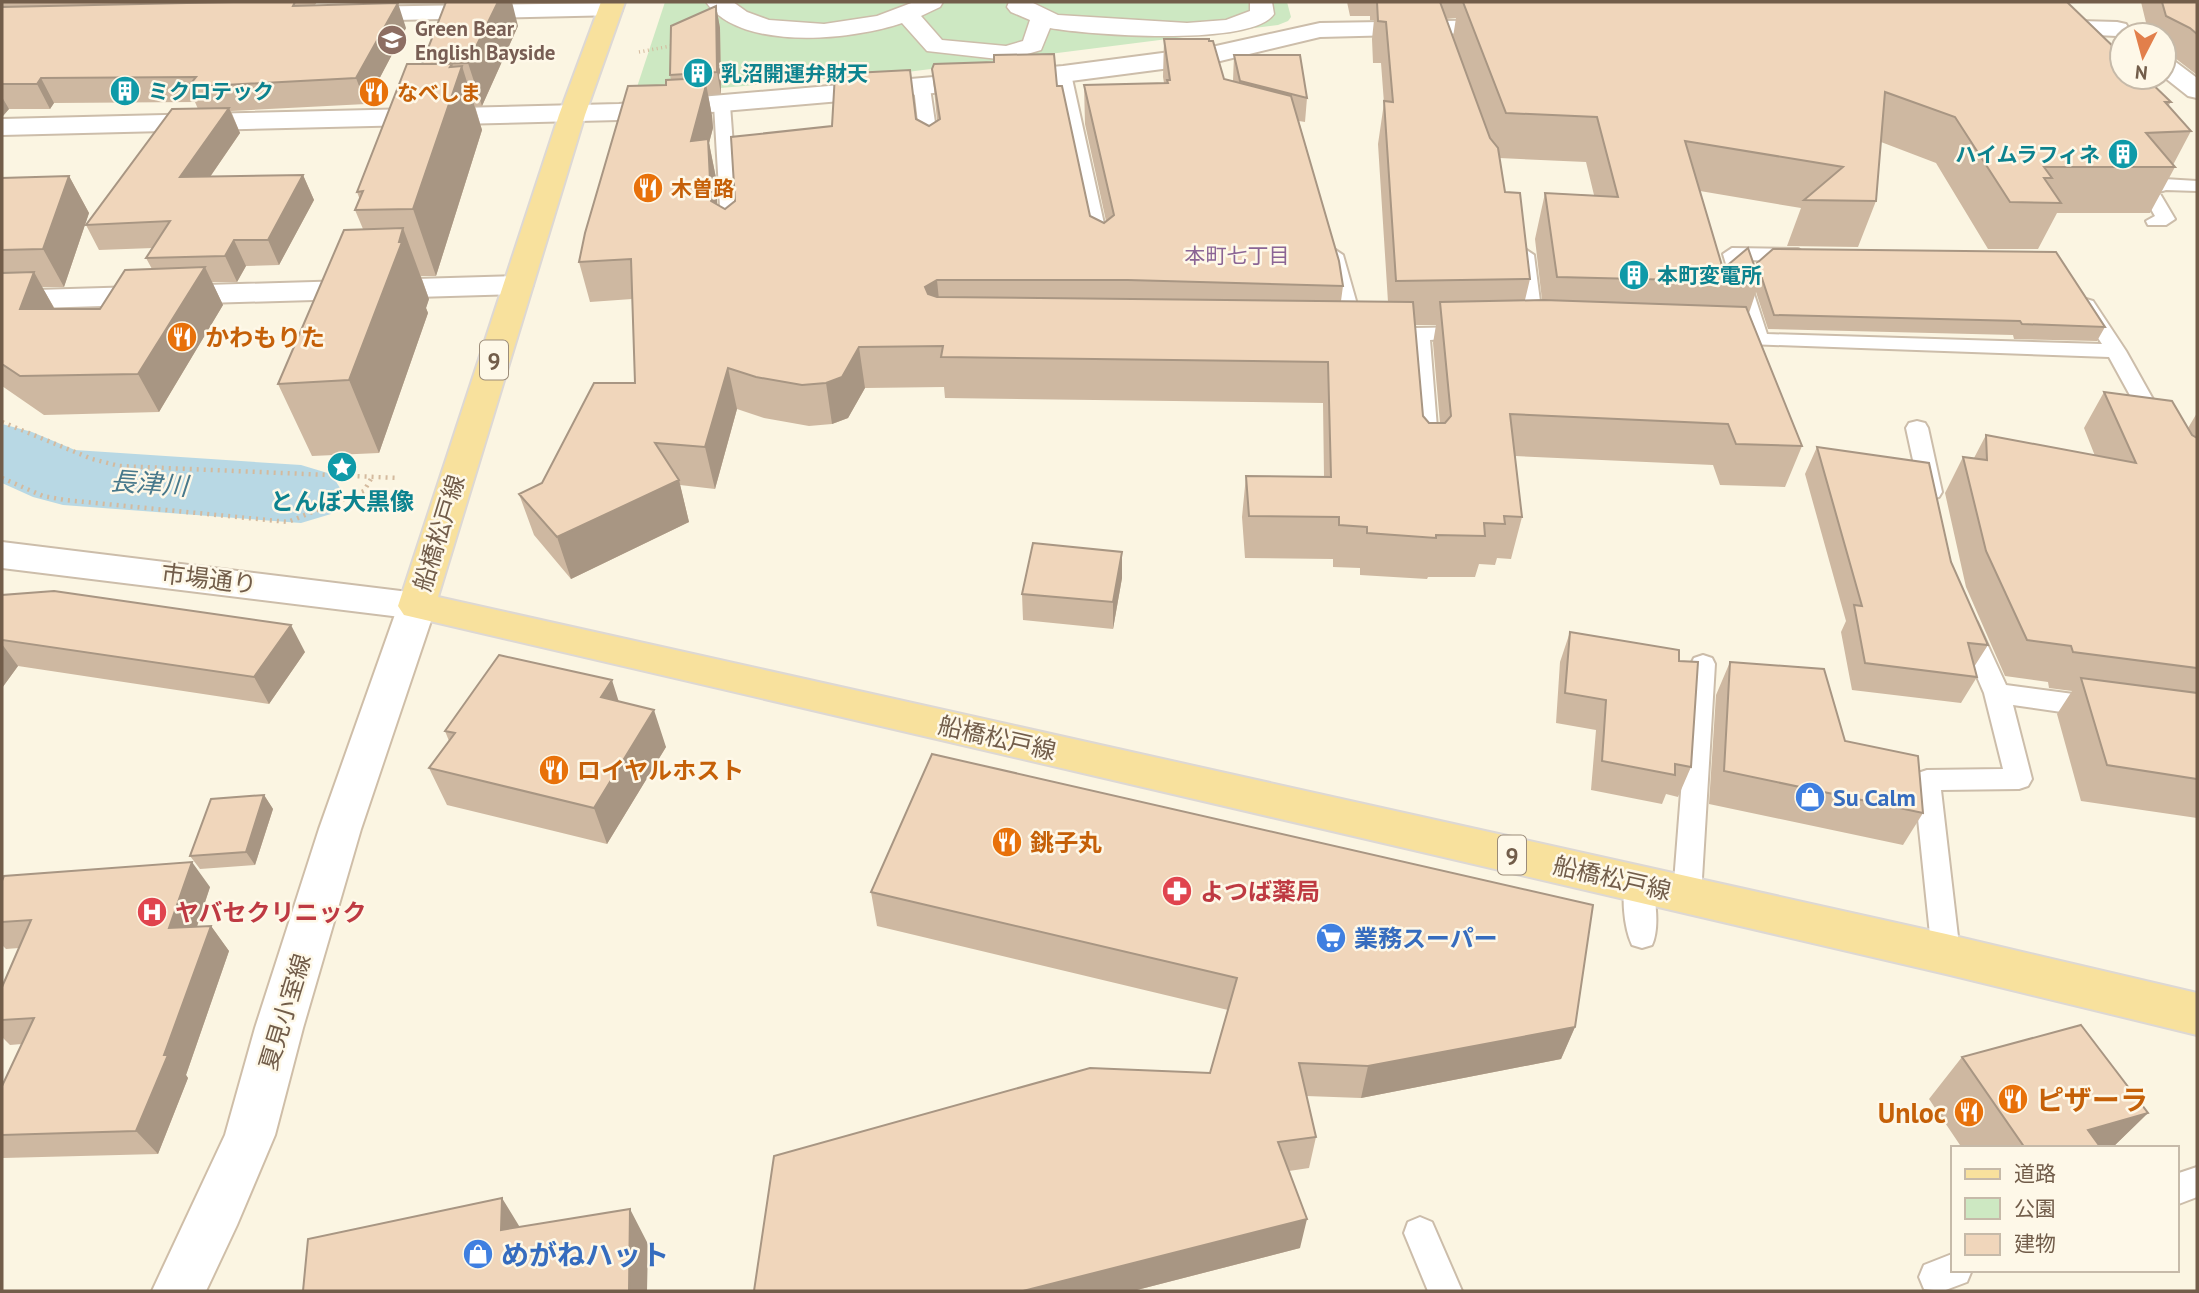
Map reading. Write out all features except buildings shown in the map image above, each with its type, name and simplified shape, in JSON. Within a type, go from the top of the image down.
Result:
[{"type":"main road","name":"船橋松戸線","points":[[612,6],[572,115],[416,606],[1946,954],[2196,1018]]},
{"type":"street","points":[[725,7],[772,26],[811,30],[860,27],[907,15],[932,2]]},
{"type":"street","points":[[1020,2],[1019,7],[1042,18],[1070,24],[1202,30],[1230,27],[1262,14],[1261,2]]},
{"type":"street","points":[[2088,2],[2109,21]]},
{"type":"street","points":[[320,15],[612,6]]},
{"type":"street","points":[[907,15],[935,46],[1007,53],[1033,45],[1042,18]]},
{"type":"street","points":[[2,127],[572,115],[722,105],[1063,74],[1219,65],[1317,20],[1441,35],[1535,27]]},
{"type":"street","points":[[2022,27],[2108,31]]},
{"type":"street","points":[[2178,76],[2197,90]]},
{"type":"street","points":[[2,300],[518,285]]},
{"type":"street","name":"市場通り","points":[[2,555],[416,606]]},
{"type":"street","name":"夏見小室線","points":[[178,1291],[219,1208],[250,1135],[279,1028],[341,829],[416,606]]},
{"type":"lane","points":[[1063,74],[1102,255]]},
{"type":"lane","points":[[922,88],[931,158]]},
{"type":"lane","points":[[722,105],[731,241]]},
{"type":"lane","points":[[2155,221],[2166,219],[2149,191],[2164,184],[2197,186]]},
{"type":"lane","points":[[1327,232],[1356,335]]},
{"type":"lane","points":[[1508,333],[1540,333],[1523,240]]},
{"type":"lane","points":[[1759,340],[1732,254],[1813,255]]},
{"type":"lane","points":[[2078,293],[2116,351],[2179,465],[2197,474]]},
{"type":"lane","points":[[1329,334],[1483,333]]},
{"type":"lane","points":[[1419,334],[1429,457]]},
{"type":"lane","points":[[1706,338],[2116,351]]},
{"type":"lane","points":[[1917,428],[1934,510]]},
{"type":"lane","points":[[1946,954],[1927,780],[2019,779],[1997,694],[1961,611]]},
{"type":"lane","points":[[1687,895],[1703,664]]},
{"type":"lane","points":[[1997,694],[2117,709]]},
{"type":"lane","points":[[1638,884],[1642,936]]},
{"type":"lane","points":[[2178,1189],[2197,1182]]},
{"type":"lane","points":[[1419,1233],[1445,1291]]},
{"type":"path","points":[[639,52],[671,48],[725,7]]},
{"type":"path","points":[[2,422],[92,459],[118,466],[399,478]]},
{"type":"path","points":[[2,478],[43,496],[65,500],[288,522],[364,491],[372,477]]},
{"type":"green space","points":[[665,2],[1287,2],[1291,17],[1278,25],[907,72],[662,93],[637,87]]},
{"type":"waterway","name":"長津川","points":[[2,451],[63,477],[301,494]]},
{"type":"place","name":"Green Bear English Bayside","points":[[392,40]]},
{"type":"place","name":"乳沼開運弁財天","points":[[698,73]]},
{"type":"place","name":"ミクロテック","points":[[125,91]]},
{"type":"place","name":"なべしま","points":[[374,92]]},
{"type":"place","name":"ハイムラフィネ","points":[[2123,154]]},
{"type":"place","name":"木曽路","points":[[648,188]]},
{"type":"place","name":"本町変電所","points":[[1634,275]]},
{"type":"place","name":"かわもりた","points":[[182,337]]},
{"type":"place","name":"とんぼ大黒像","points":[[342,467]]},
{"type":"place","name":"ロイヤルホスト","points":[[554,770]]},
{"type":"place","name":"Su Calm","points":[[1810,797]]},
{"type":"place","name":"銚子丸","points":[[1007,842]]},
{"type":"place","name":"よつば薬局","points":[[1177,891]]},
{"type":"place","name":"ヤバセクリニック","points":[[152,912]]},
{"type":"place","name":"業務スーパー","points":[[1331,938]]},
{"type":"place","name":"ピザーラ","points":[[2013,1099]]},
{"type":"place","name":"Unloc","points":[[1969,1112]]},
{"type":"place","name":"めがねハット","points":[[478,1254]]},
{"type":"district","name":"本町七丁目","points":[[1237,255]]}]
